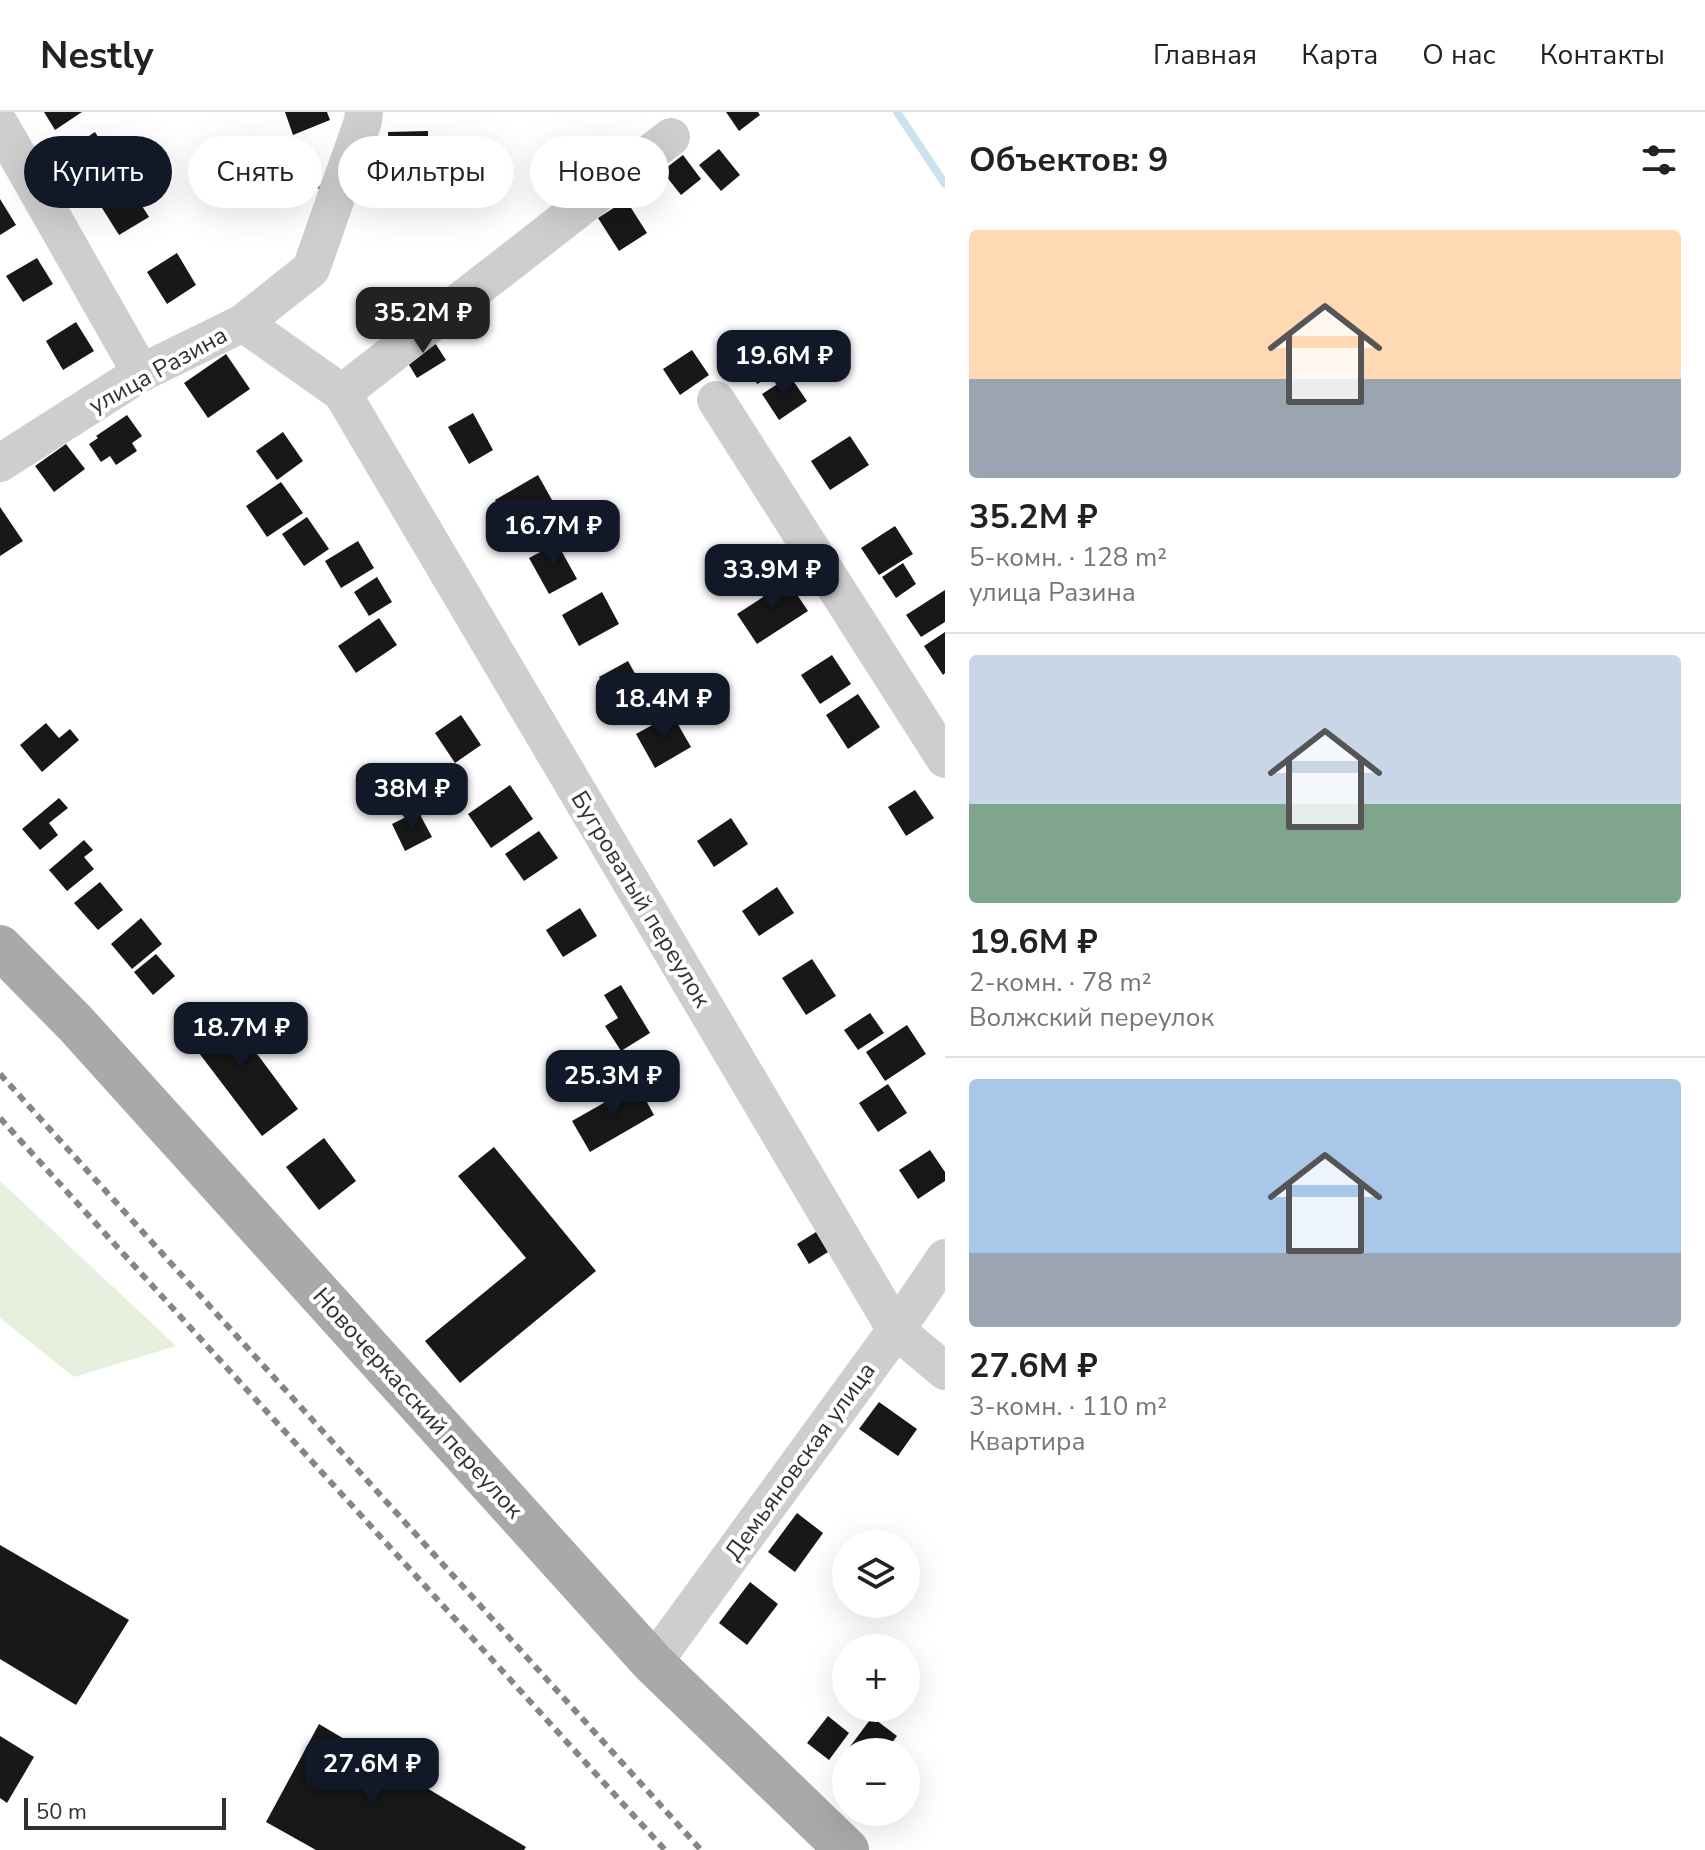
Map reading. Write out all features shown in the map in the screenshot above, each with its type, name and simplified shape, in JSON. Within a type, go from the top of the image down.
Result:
[{"type":"main road","name":"Новочеркасский переулок","points":[[0,947],[76,1024],[653,1663],[847,1850]]},
{"type":"street","name":"улица Разина","points":[[0,463],[141,373],[243,323],[311,269],[364,112]]},
{"type":"street","points":[[0,125],[141,373]]},
{"type":"street","points":[[342,393],[671,137]]},
{"type":"street","name":"Бугроватый переулок","points":[[243,323],[342,393],[896,1330],[945,1371]]},
{"type":"street","points":[[716,400],[945,759]]},
{"type":"street","name":"Демьяновская улица","points":[[653,1663],[945,1258]]},
{"type":"green space","points":[[0,1181],[176,1346],[74,1377],[0,1318]]},
{"type":"building","points":[[44,112],[82,112],[55,130]]},
{"type":"building","points":[[285,112],[327,112],[330,120],[293,135]]},
{"type":"building","points":[[726,112],[758,112],[760,115],[739,131]]},
{"type":"building","points":[[428,131],[428,136],[388,136],[388,132]]},
{"type":"building","points":[[719,149],[740,175],[721,191],[699,165]]},
{"type":"building","points":[[683,155],[701,179],[681,195],[669,180],[669,166]]},
{"type":"building","points":[[0,199],[16,225],[0,235]]},
{"type":"building","points":[[102,208],[143,208],[149,217],[119,235]]},
{"type":"building","points":[[614,208],[631,208],[647,233],[619,251],[598,218]]},
{"type":"building","points":[[177,253],[196,285],[167,304],[147,272]]},
{"type":"building","points":[[37,258],[53,284],[23,302],[6,276]]},
{"type":"building","points":[[76,322],[94,351],[63,370],[46,341]]},
{"type":"building","points":[[428,332],[446,360],[417,378],[400,350]]},
{"type":"building","points":[[788,340],[799,362],[757,384],[746,362]]},
{"type":"building","points":[[692,350],[709,375],[680,395],[663,369]]},
{"type":"building","points":[[226,354],[250,389],[208,418],[184,383]]},
{"type":"building","points":[[790,376],[807,401],[779,420],[762,394]]},
{"type":"building","points":[[473,413],[493,450],[469,464],[448,427]]},
{"type":"building","points":[[127,415],[142,436],[132,443],[137,451],[116,465],[110,456],[101,462],[89,444]]},
{"type":"building","points":[[283,432],[303,461],[277,480],[256,451]]},
{"type":"building","points":[[850,436],[869,465],[830,490],[811,461]]},
{"type":"building","points":[[66,444],[85,469],[54,492],[35,466]]},
{"type":"building","points":[[538,475],[552,500],[509,525],[495,500]]},
{"type":"building","points":[[281,482],[303,513],[267,537],[246,506]]},
{"type":"building","points":[[0,507],[23,541],[0,556]]},
{"type":"building","points":[[307,517],[329,549],[304,566],[282,534]]},
{"type":"building","points":[[895,526],[913,554],[879,575],[861,548]]},
{"type":"building","points":[[358,541],[374,568],[341,588],[325,561]]},
{"type":"building","points":[[557,543],[577,579],[549,594],[529,558]]},
{"type":"building","points":[[903,563],[916,584],[896,598],[882,577]]},
{"type":"building","points":[[377,577],[392,602],[369,616],[354,592]]},
{"type":"building","points":[[788,581],[808,611],[757,644],[737,614]]},
{"type":"building","points":[[945,590],[945,622],[921,637],[906,615]]},
{"type":"building","points":[[602,592],[619,624],[579,646],[562,615]]},
{"type":"building","points":[[379,618],[397,645],[356,673],[338,646]]},
{"type":"building","points":[[945,632],[945,673],[943,675],[924,646]]},
{"type":"building","points":[[832,655],[851,684],[820,704],[801,675]]},
{"type":"building","points":[[628,661],[643,688],[614,705],[599,677]]},
{"type":"building","points":[[858,694],[880,727],[848,749],[826,715]]},
{"type":"building","points":[[672,714],[691,747],[655,768],[636,734]]},
{"type":"building","points":[[461,715],[481,745],[455,763],[435,733]]},
{"type":"building","points":[[46,723],[59,738],[70,729],[79,740],[42,772],[20,745]]},
{"type":"building","points":[[510,785],[533,819],[491,848],[468,814]]},
{"type":"building","points":[[915,790],[934,818],[906,836],[888,807]]},
{"type":"building","points":[[59,798],[68,808],[49,823],[58,835],[40,850],[22,829]]},
{"type":"building","points":[[418,811],[432,837],[405,851],[392,824]]},
{"type":"building","points":[[731,818],[748,844],[714,867],[697,841]]},
{"type":"building","points":[[539,831],[558,858],[524,881],[505,854]]},
{"type":"building","points":[[84,840],[93,850],[84,857],[94,869],[67,891],[49,870]]},
{"type":"building","points":[[100,882],[123,910],[98,930],[74,903]]},
{"type":"building","points":[[777,887],[794,913],[759,936],[742,911]]},
{"type":"building","points":[[580,908],[597,936],[563,957],[546,930]]},
{"type":"building","points":[[141,918],[162,944],[132,969],[111,944]]},
{"type":"building","points":[[156,954],[175,976],[153,995],[134,972]]},
{"type":"building","points":[[812,959],[836,996],[806,1015],[782,978]]},
{"type":"building","points":[[621,985],[650,1033],[621,1051],[605,1026],[618,1018],[604,995]]},
{"type":"building","points":[[220,1004],[298,1109],[262,1136],[183,1032]]},
{"type":"building","points":[[870,1013],[884,1033],[858,1050],[844,1030]]},
{"type":"building","points":[[907,1025],[926,1054],[885,1081],[866,1052]]},
{"type":"building","points":[[637,1084],[654,1115],[590,1152],[572,1121]]},
{"type":"building","points":[[888,1084],[907,1113],[878,1132],[859,1103]]},
{"type":"building","points":[[324,1138],[356,1181],[319,1210],[286,1167]]},
{"type":"building","points":[[494,1147],[596,1271],[460,1383],[425,1341],[526,1258],[458,1176]]},
{"type":"building","points":[[930,1150],[945,1172],[945,1181],[918,1199],[899,1170]]},
{"type":"building","points":[[816,1232],[828,1252],[809,1264],[797,1244]]},
{"type":"building","points":[[879,1402],[917,1429],[898,1456],[859,1429]]},
{"type":"building","points":[[797,1513],[823,1533],[795,1572],[768,1552]]},
{"type":"building","points":[[0,1545],[129,1620],[76,1705],[0,1659]]},
{"type":"building","points":[[750,1582],[778,1604],[747,1645],[719,1623]]},
{"type":"building","points":[[828,1716],[849,1733],[845,1738],[832,1738],[832,1756],[829,1760],[807,1743]]},
{"type":"building","points":[[868,1722],[879,1722],[897,1736],[896,1738],[856,1738]]},
{"type":"building","points":[[319,1724],[526,1847],[524,1850],[316,1850],[266,1822]]},
{"type":"building","points":[[0,1736],[34,1757],[7,1803],[0,1798]]},
{"type":"waterway","points":[[897,112],[945,184]]},
{"type":"railway","points":[[0,1074],[701,1850]]},
{"type":"railway","points":[[0,1118],[665,1850]]}]
